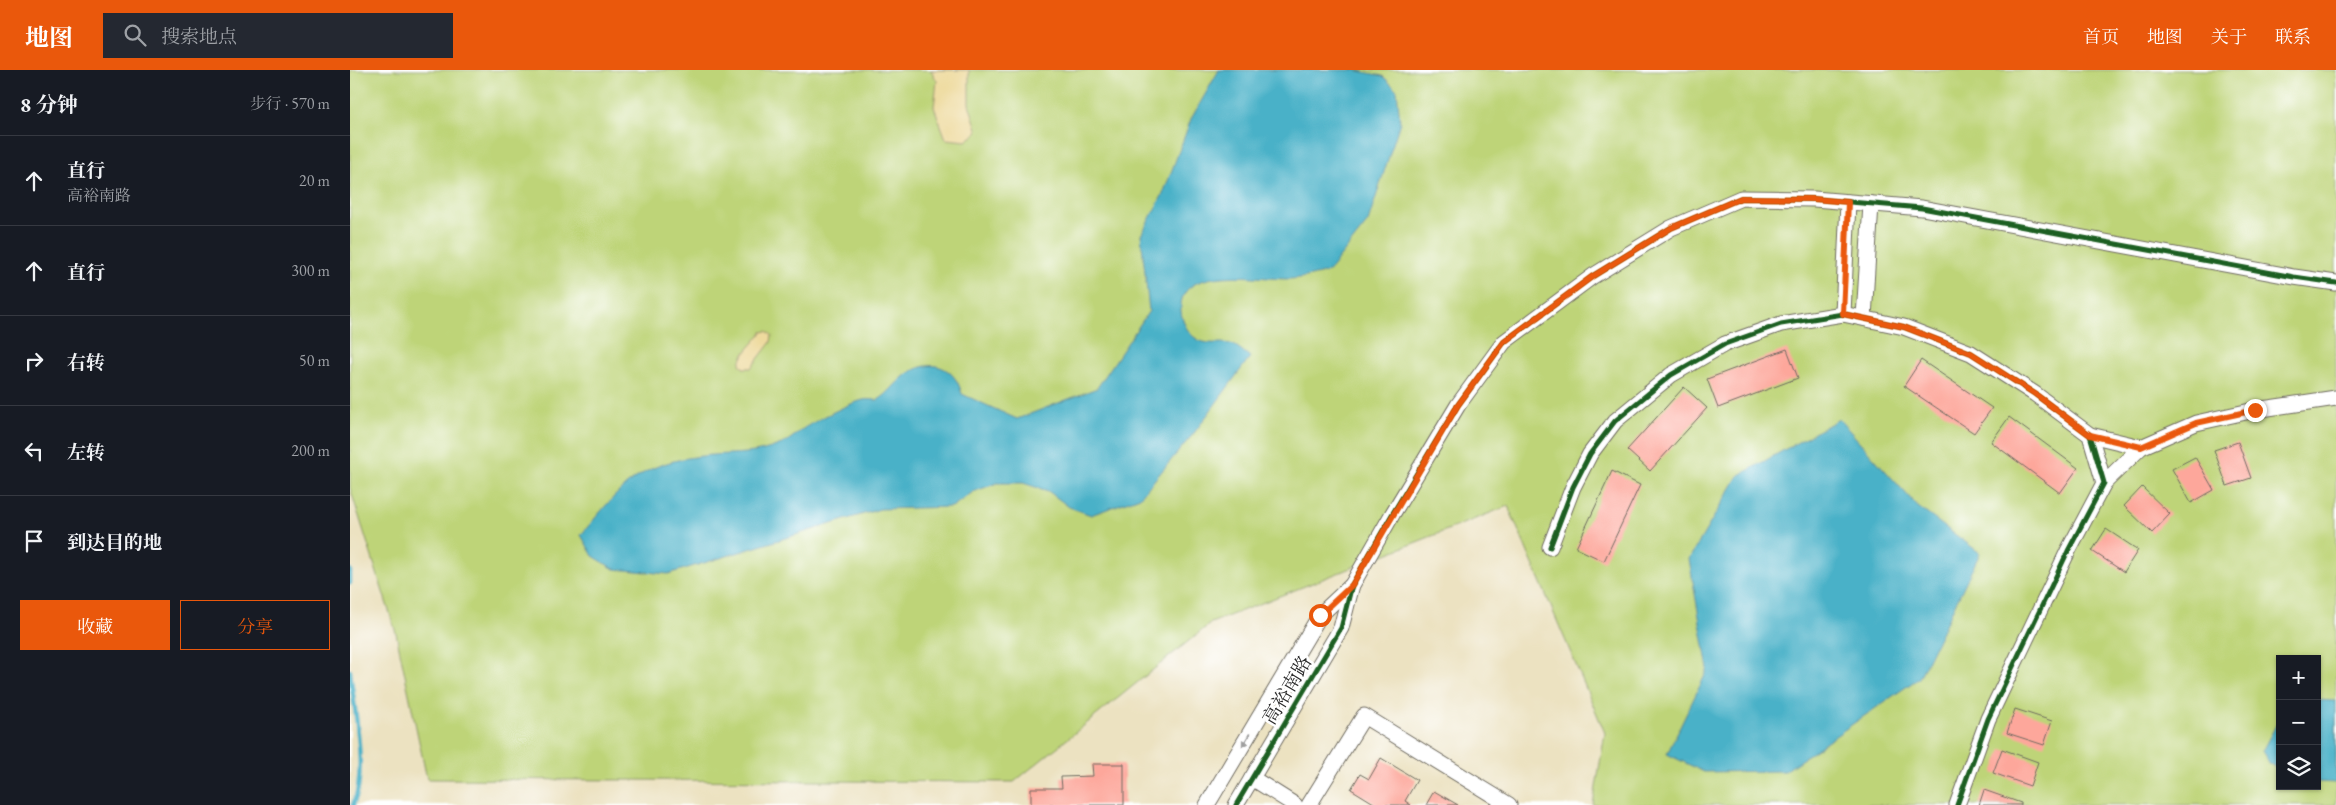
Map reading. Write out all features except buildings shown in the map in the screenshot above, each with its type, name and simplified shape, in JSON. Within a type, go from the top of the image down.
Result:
[{"type":"street","points":[[1352,585],[1458,405],[1504,342],[1593,276],[1671,228],[1741,198],[1814,199],[1922,208],[2294,277],[2336,283]]},
{"type":"street","points":[[1843,314],[1848,202]]},
{"type":"street","points":[[1864,318],[1871,204]]},
{"type":"street","points":[[1550,547],[1573,487],[1590,454],[1615,422],[1671,375],[1725,344],[1782,324],[1843,314],[1904,327],[1971,353],[2035,394],[2090,435],[2141,447]]},
{"type":"street","points":[[1957,805],[1988,719],[2068,551],[2104,483],[2141,447],[2196,423],[2255,410],[2336,398]]},
{"type":"street","points":[[2090,435],[2104,483]]},
{"type":"street","name":"高裕南路","points":[[1236,805],[1341,628],[1352,585]]},
{"type":"street","name":"高裕南路","points":[[1207,805],[1320,615],[1352,585]]},
{"type":"street","points":[[1309,805],[1364,716],[1508,805]]},
{"type":"street","points":[[1252,778],[1295,805]]},
{"type":"green space","points":[[350,70],[2336,70],[2336,805],[1593,805],[1605,733],[1508,506],[1211,623],[1014,782],[427,779],[396,633],[350,488]]},
{"type":"sand","points":[[931,70],[969,70],[969,104],[978,132],[966,141],[946,139],[934,107],[937,81]]},
{"type":"sand","points":[[767,331],[772,335],[771,342],[751,368],[743,368],[740,364],[743,356],[762,332]]},
{"type":"water","points":[[1219,70],[1354,70],[1383,76],[1397,90],[1400,122],[1368,222],[1328,272],[1292,279],[1240,276],[1222,277],[1205,280],[1192,286],[1183,296],[1182,318],[1187,329],[1194,337],[1208,343],[1231,344],[1250,357],[1194,433],[1140,497],[1091,515],[1069,507],[1048,491],[1023,483],[997,483],[973,492],[952,507],[880,509],[668,574],[614,569],[593,556],[581,535],[623,488],[651,469],[688,458],[754,452],[779,445],[804,428],[841,408],[863,400],[878,400],[910,372],[920,368],[937,366],[946,369],[958,383],[962,394],[1017,419],[1097,388],[1149,311],[1141,235],[1163,194],[1191,119]]},
{"type":"water","points":[[1839,419],[1918,507],[1980,553],[1919,678],[1785,771],[1704,772],[1667,754],[1708,669],[1689,559],[1738,476]]},
{"type":"water","points":[[2321,700],[2336,701],[2336,783],[2321,782]]},
{"type":"water","points":[[2276,725],[2276,768],[2270,764],[2262,751]]},
{"type":"waterway","points":[[350,570],[350,583]]},
{"type":"waterway","points":[[350,671],[360,758],[357,791],[353,805]]},
{"type":"cycle path","points":[[1236,805],[1341,628],[1352,585],[1393,513],[1458,405],[1504,342],[1593,276],[1671,228],[1741,198],[1814,199],[1922,208],[2294,277],[2336,283]]},
{"type":"cycle path","points":[[1550,547],[1573,487],[1590,454],[1615,421],[1671,375],[1725,344],[1781,324],[1843,314],[1904,327],[1971,353],[2035,394],[2090,435],[2104,483],[2068,551],[1988,719],[1957,805]]},
{"type":"route","points":[[1320,615],[1352,585],[1458,405],[1504,342],[1593,276],[1671,228],[1741,198],[1814,199],[1848,202],[1843,314],[1904,327],[1971,353],[2035,394],[2090,435],[2141,447],[2196,423],[2255,410]]}]
